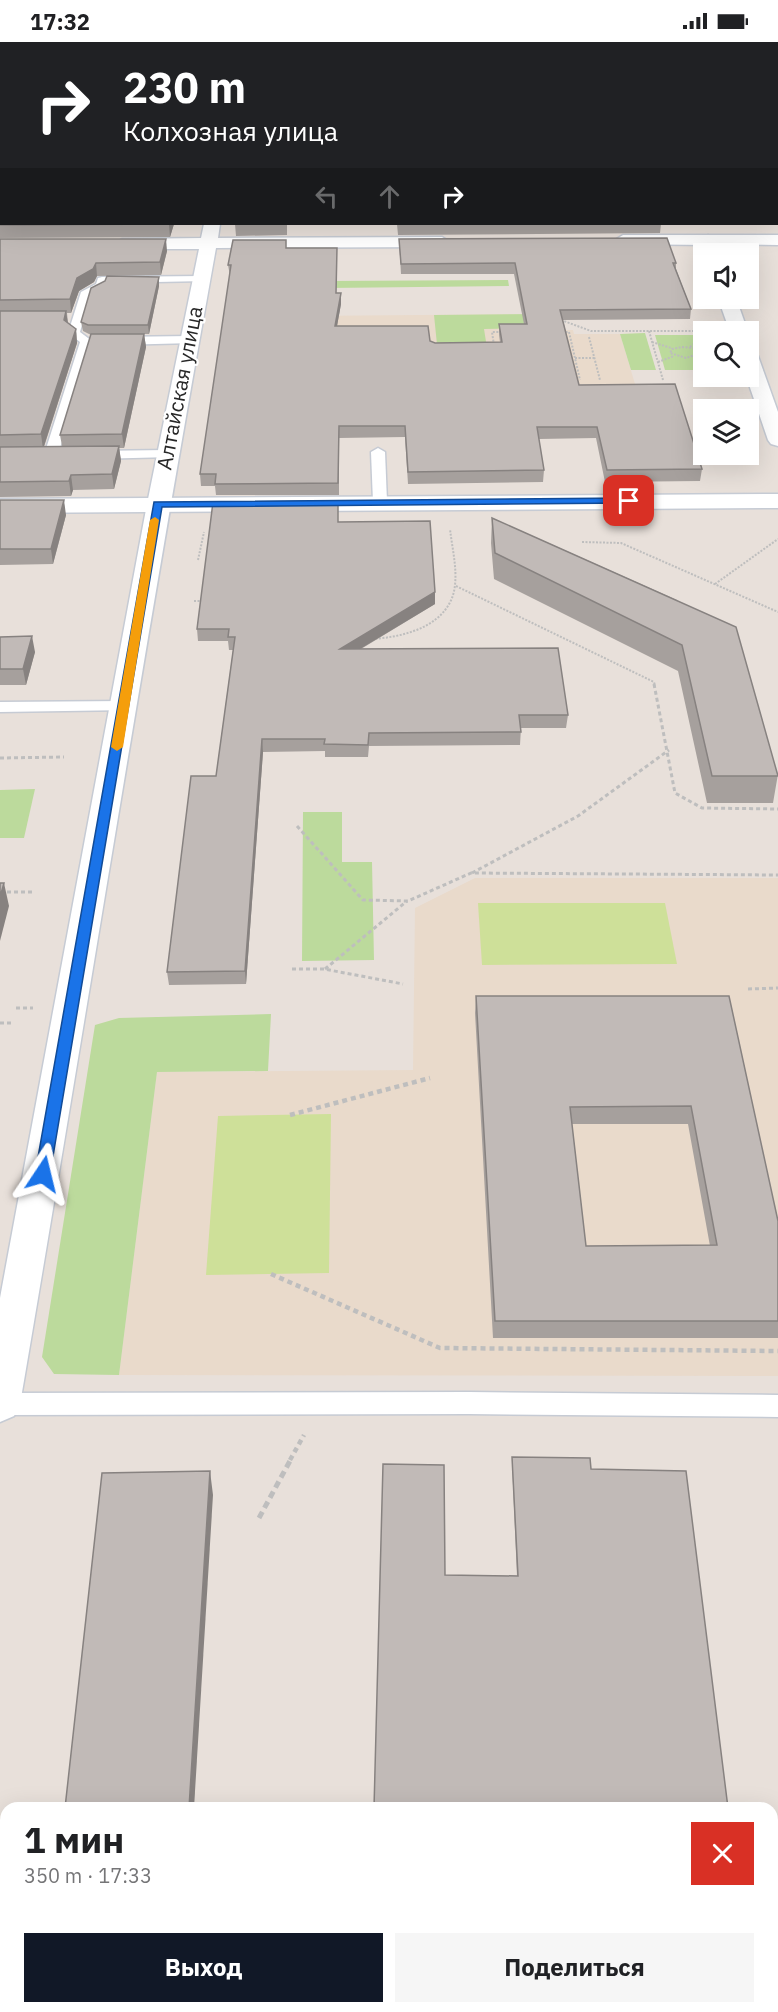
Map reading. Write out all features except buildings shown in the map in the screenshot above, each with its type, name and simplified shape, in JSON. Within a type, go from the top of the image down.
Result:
[{"type":"main road","name":"Алтайская улица","points":[[0,1404],[167,454],[213,225]]},
{"type":"main road","points":[[702,225],[709,243]]},
{"type":"main road","points":[[608,240],[693,246]]},
{"type":"main road","points":[[749,243],[778,240]]},
{"type":"main road","points":[[110,244],[454,242]]},
{"type":"main road","points":[[759,387],[778,440]]},
{"type":"main road","points":[[0,506],[778,501]]},
{"type":"lane","points":[[190,340],[96,341],[74,333],[72,318],[85,294],[101,286],[102,280],[202,279]]},
{"type":"lane","points":[[96,341],[57,455],[167,454]]},
{"type":"lane","points":[[378,452],[380,502]]},
{"type":"lane","points":[[0,707],[124,706]]},
{"type":"lane","points":[[0,1404],[322,1402],[778,1406]]},
{"type":"path","points":[[559,314],[561,322],[591,331],[693,331]]},
{"type":"path","points":[[649,331],[663,380]]},
{"type":"path","points":[[494,351],[492,332],[514,332]]},
{"type":"path","points":[[558,332],[569,332],[580,380]]},
{"type":"path","points":[[589,337],[600,380]]},
{"type":"path","points":[[652,342],[672,349],[693,350]]},
{"type":"path","points":[[672,349],[669,351],[674,356]]},
{"type":"path","points":[[658,362],[674,356],[693,357]]},
{"type":"path","points":[[575,358],[594,358]]},
{"type":"path","points":[[371,639],[393,639],[422,629],[451,606],[456,586],[449,524]]},
{"type":"path","points":[[714,584],[778,539]]},
{"type":"path","points":[[582,542],[621,543],[778,612]]},
{"type":"path","points":[[456,586],[654,682],[669,749],[675,793],[702,808],[778,809]]},
{"type":"path","points":[[194,601],[203,601]]},
{"type":"path","points":[[324,969],[408,901],[471,873],[578,816],[669,749]]},
{"type":"path","points":[[0,758],[64,757]]},
{"type":"path","points":[[297,826],[363,900],[408,901]]},
{"type":"path","points":[[471,873],[778,875]]},
{"type":"path","points":[[0,892],[34,892]]},
{"type":"path","points":[[292,969],[324,969],[403,984]]},
{"type":"path","points":[[748,989],[778,988]]},
{"type":"path","points":[[0,1023],[12,1023]]},
{"type":"path","points":[[290,1115],[430,1078]]},
{"type":"path","points":[[271,1274],[440,1348],[778,1350]]},
{"type":"path","points":[[259,1518],[322,1402]]},
{"type":"shaded area","points":[[549,314],[553,330],[573,330],[574,334],[620,334],[635,384],[567,384],[294,319],[300,316]]},
{"type":"shaded area","points":[[475,878],[778,878],[778,1376],[119,1375],[157,1072],[413,1070],[415,908]]},
{"type":"green space","points":[[508,280],[509,286],[328,288],[328,281]]},
{"type":"green space","points":[[549,314],[533,328],[484,329],[491,373],[440,374],[434,315]]},
{"type":"green space","points":[[645,333],[656,370],[631,370],[620,334]]},
{"type":"green space","points":[[655,335],[693,335],[693,370],[665,370]]},
{"type":"green space","points":[[35,789],[24,838],[0,838],[0,790]]},
{"type":"green space","points":[[303,812],[342,812],[342,862],[372,862],[374,960],[302,961]]},
{"type":"green space","points":[[478,903],[665,903],[677,964],[482,965]]},
{"type":"green space","points":[[271,1014],[268,1071],[157,1072],[119,1375],[54,1374],[42,1357],[95,1025],[119,1018]]},
{"type":"green space","points":[[331,1114],[329,1273],[206,1275],[218,1116]]},
{"type":"slow traffic","points":[[117,747],[155,520]]},
{"type":"route","points":[[43,1174],[158,504],[629,501]]}]
